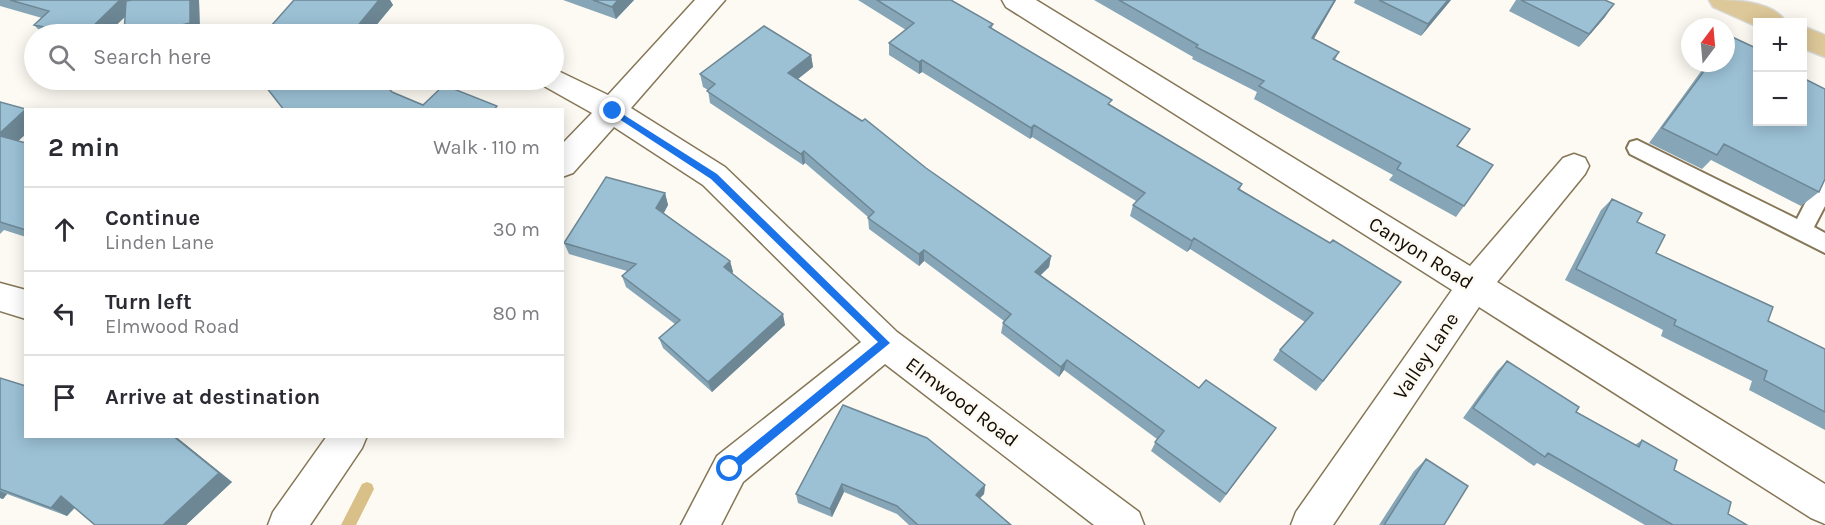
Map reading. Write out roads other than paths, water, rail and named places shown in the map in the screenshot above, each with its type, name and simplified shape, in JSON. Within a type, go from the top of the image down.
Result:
[{"type":"main road","points":[[1723,0],[1763,18]]},
{"type":"main road","points":[[1807,38],[1825,46]]},
{"type":"street","points":[[564,163],[711,0]]},
{"type":"street","name":"Canyon Road","points":[[1017,0],[1825,505]]},
{"type":"street","name":"Elmwood Road","points":[[564,84],[613,111],[714,176],[885,343],[1125,525]]},
{"type":"street","name":"Valley Lane","points":[[1310,525],[1474,286],[1574,166]]},
{"type":"street","points":[[0,297],[24,304]]},
{"type":"street","points":[[700,525],[730,469],[885,343]]},
{"type":"street","points":[[287,525],[348,438]]},
{"type":"lane","points":[[1637,148],[1825,244]]},
{"type":"lane","points":[[1800,231],[1825,186]]},
{"type":"waterway","points":[[348,525],[367,489]]}]
